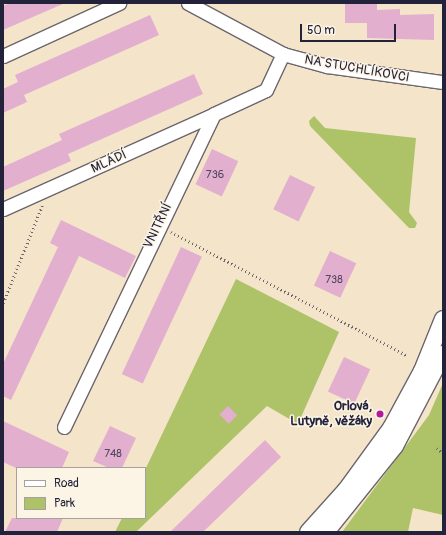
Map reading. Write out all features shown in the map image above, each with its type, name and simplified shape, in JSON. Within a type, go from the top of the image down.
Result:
[{"type":"street","points":[[3,56],[119,3]]},
{"type":"street","name":"NA STUCHLÍKOVCI","points":[[188,3],[283,54],[328,66],[443,82]]},
{"type":"street","points":[[214,114],[266,90],[283,54]]},
{"type":"street","name":"MLÁDÍ","points":[[3,209],[214,114]]},
{"type":"street","name":"VNITŘNÍ","points":[[64,427],[158,225],[214,114]]},
{"type":"street","points":[[308,532],[346,490],[391,428],[422,371],[443,319]]},
{"type":"street","points":[[326,532],[395,446],[443,354]]},
{"type":"path","points":[[3,304],[49,189]]},
{"type":"path","points":[[158,225],[408,356]]},
{"type":"path","points":[[437,448],[443,453]]},
{"type":"green space","points":[[314,116],[325,128],[416,138],[409,212],[417,223],[415,228],[409,228],[310,126],[309,121]]},
{"type":"green space","points":[[236,279],[339,332],[298,424],[267,406],[136,532],[115,532],[122,519],[146,519],[146,468]]},
{"type":"green space","points":[[443,383],[443,515],[413,508],[408,532],[342,532],[429,415]]},
{"type":"building","points":[[10,3],[65,3],[3,30],[3,6]]},
{"type":"building","points":[[345,4],[377,4],[377,10],[400,9],[400,15],[434,14],[434,40],[367,38],[367,23],[345,23]]},
{"type":"building","points":[[150,15],[159,35],[24,95],[27,102],[3,113],[3,89],[18,82],[15,75]]},
{"type":"building","points":[[194,74],[203,94],[68,154],[71,161],[3,191],[3,167],[62,140],[59,134]]},
{"type":"building","points":[[212,149],[238,161],[222,197],[196,184]]},
{"type":"building","points":[[290,175],[315,187],[299,221],[273,209]]},
{"type":"building","points":[[61,220],[136,256],[125,278],[79,256],[11,400],[3,396],[3,364],[58,247],[50,243]]},
{"type":"building","points":[[181,247],[202,257],[143,384],[122,374]]},
{"type":"building","points":[[330,251],[356,263],[340,298],[314,285]]},
{"type":"building","points":[[344,357],[370,369],[354,404],[328,391]]},
{"type":"building","points":[[228,406],[237,415],[229,424],[220,414]]},
{"type":"building","points":[[3,421],[69,452],[62,467],[16,468],[3,462]]},
{"type":"building","points":[[110,426],[136,438],[122,467],[107,467],[93,461]]},
{"type":"building","points":[[265,440],[281,457],[203,532],[170,532]]},
{"type":"building","points":[[12,518],[63,519],[57,532],[5,532]]},
{"type":"place","name":"Orlová, Lutyně, věžáky","points":[[380,414]]}]
